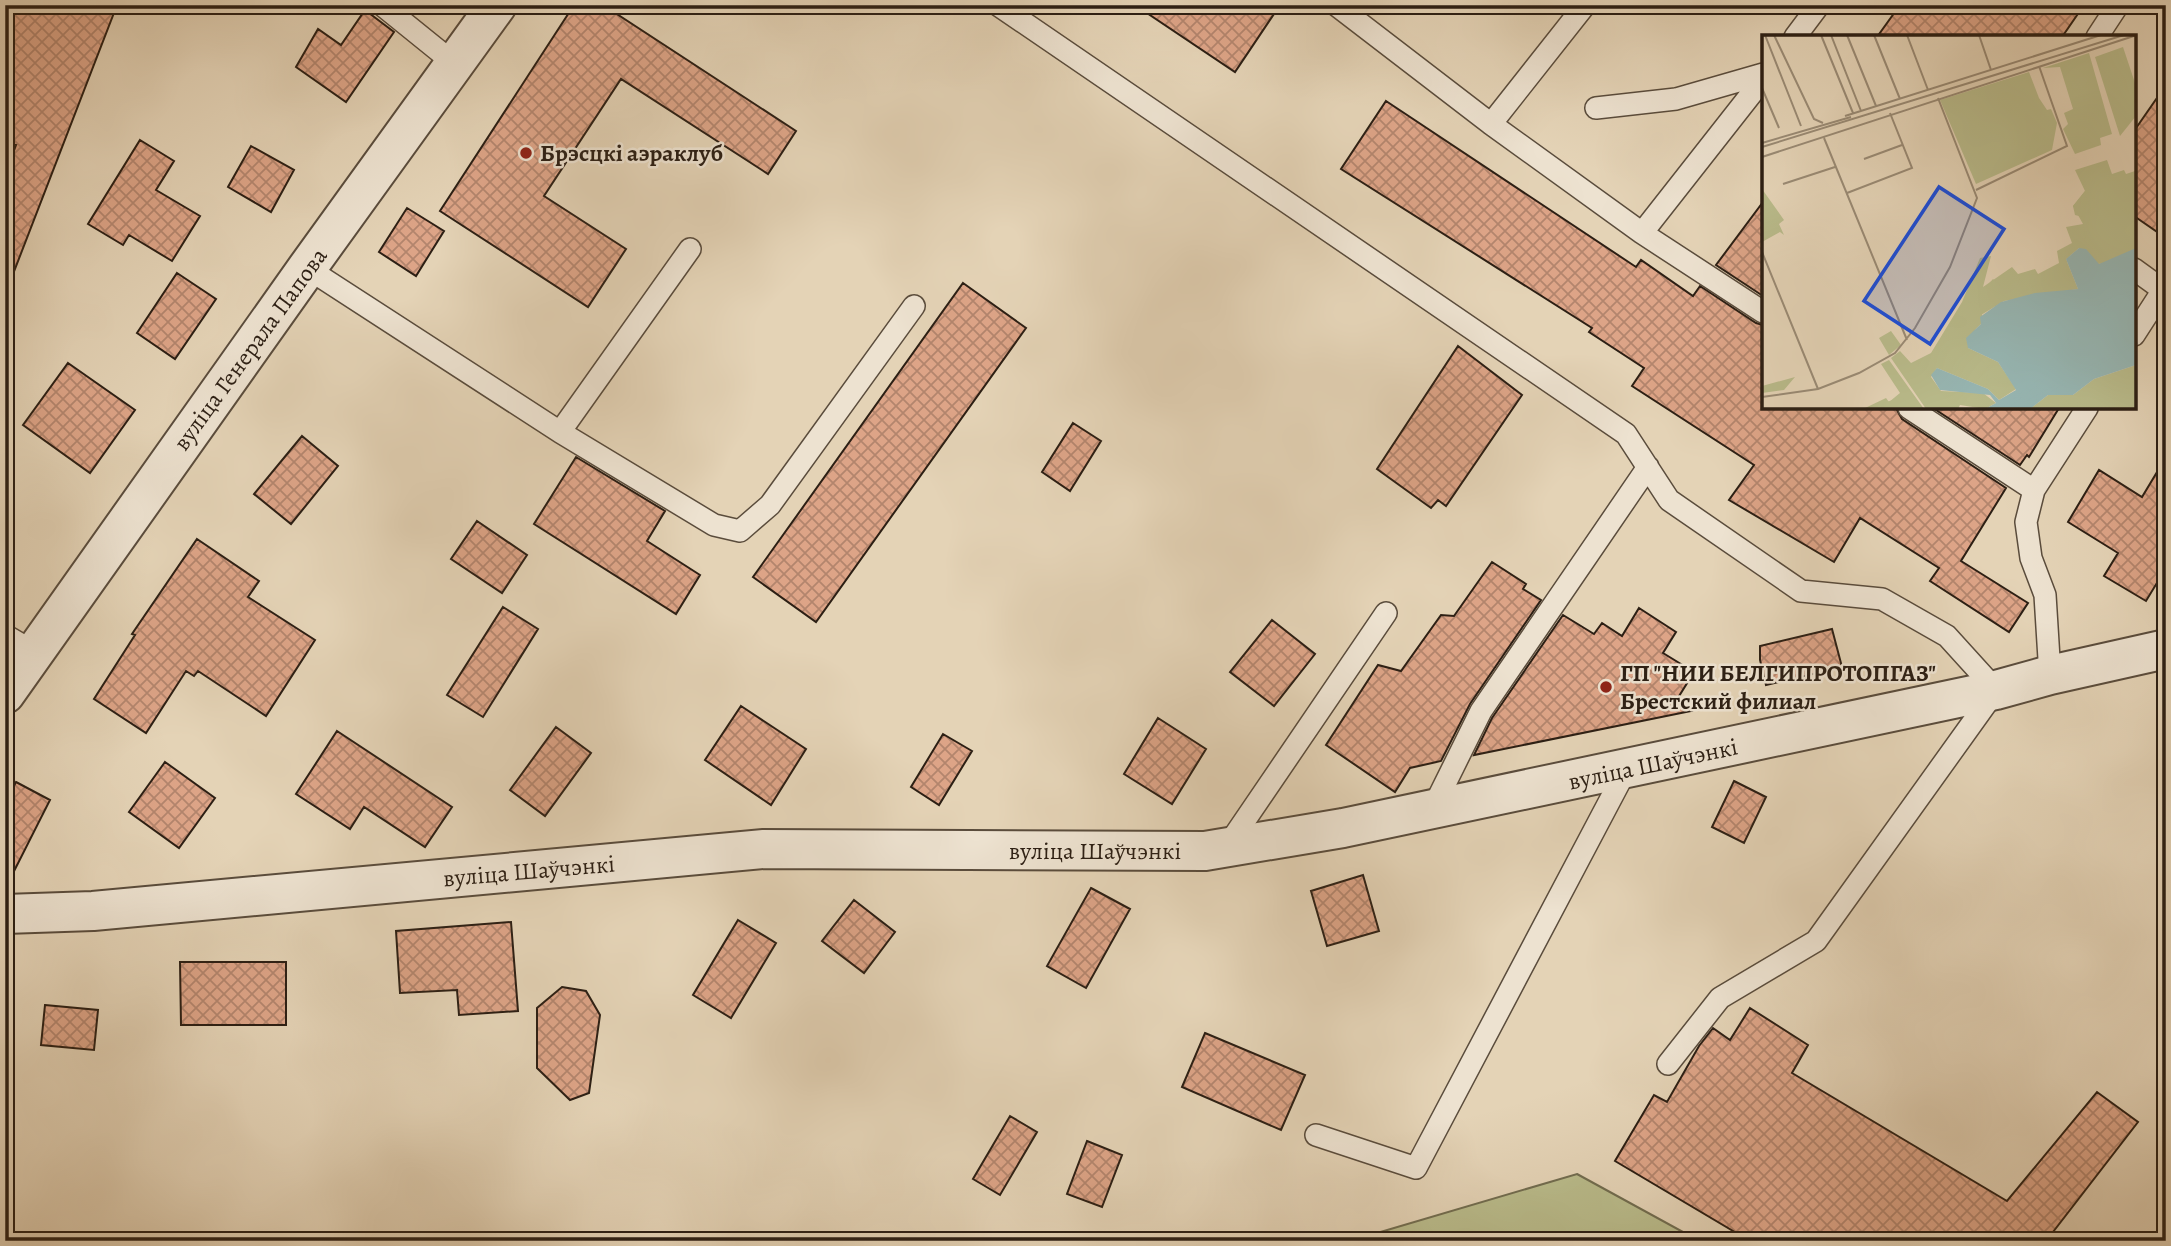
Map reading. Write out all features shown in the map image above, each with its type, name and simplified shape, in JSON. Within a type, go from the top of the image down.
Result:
[{"type":"street","name":"вуліца Генерала Папова","points":[[5,694],[20,643],[307,268],[497,5]]},
{"type":"street","name":"вуліца Шаўчэнкі","points":[[5,914],[93,911],[764,849],[1205,852],[1343,828],[1626,770],[1996,690],[2166,649]]},
{"type":"lane","points":[[382,5],[455,64]]},
{"type":"lane","points":[[998,5],[1626,434],[1669,500],[1801,591],[1882,599],[1947,636],[1996,690],[1816,941],[1720,998],[1668,1065]]},
{"type":"lane","points":[[1336,5],[1492,124],[1642,233],[1762,311]]},
{"type":"lane","points":[[1492,124],[1585,5]]},
{"type":"lane","points":[[1796,35],[1819,5]]},
{"type":"lane","points":[[2098,35],[2118,5]]},
{"type":"lane","points":[[1596,108],[1676,99],[1762,74]]},
{"type":"lane","points":[[1642,233],[1762,80]]},
{"type":"lane","points":[[559,432],[690,249]]},
{"type":"lane","points":[[307,268],[559,432],[714,525],[740,531],[770,505],[914,306]]},
{"type":"lane","points":[[2136,270],[2164,288],[2136,332]]},
{"type":"lane","points":[[1918,410],[2034,490]]},
{"type":"lane","points":[[2050,675],[2045,595],[2031,558],[2026,522],[2034,490],[2086,410]]},
{"type":"lane","points":[[1432,810],[1481,711],[1648,467]]},
{"type":"lane","points":[[1226,848],[1386,613]]},
{"type":"lane","points":[[1316,1135],[1416,1168],[1626,770]]},
{"type":"green space","points":[[1577,1174],[1694,1238],[1695,1241],[1350,1241]]},
{"type":"building","points":[[5,5],[117,5],[8,287],[5,287],[5,175],[16,145],[5,143]]},
{"type":"building","name":"Брэсцкі аэраклуб","points":[[574,5],[603,5],[796,131],[768,174],[621,79],[544,196],[626,249],[588,307],[440,211]]},
{"type":"building","points":[[1135,5],[1280,5],[1235,72]]},
{"type":"building","points":[[1900,5],[2084,5],[2063,35],[1878,35]]},
{"type":"building","points":[[365,10],[394,32],[346,102],[296,67],[318,29],[341,45]]},
{"type":"building","points":[[2166,85],[2166,238],[2136,217],[2136,128]]},
{"type":"building","points":[[1386,101],[1636,267],[1641,260],[1693,296],[1700,286],[1762,325],[1762,410],[1897,410],[1902,419],[2006,488],[1961,561],[2028,603],[2009,632],[1930,581],[1939,568],[1860,518],[1834,562],[1729,500],[1754,465],[1632,386],[1644,368],[1589,332],[1592,328],[1341,169]]},
{"type":"building","points":[[140,140],[174,161],[156,190],[200,216],[172,261],[129,235],[123,245],[88,224]]},
{"type":"building","points":[[251,146],[294,170],[271,212],[228,187]]},
{"type":"building","points":[[1762,203],[1762,295],[1716,265]]},
{"type":"building","points":[[407,208],[444,231],[416,276],[379,252]]},
{"type":"building","points":[[177,273],[216,299],[175,359],[137,333]]},
{"type":"building","points":[[963,283],[1026,328],[816,622],[753,577]]},
{"type":"building","points":[[1458,346],[1522,395],[1446,506],[1438,500],[1431,508],[1377,469]]},
{"type":"building","points":[[68,363],[135,410],[90,473],[23,425]]},
{"type":"building","points":[[1936,410],[2058,410],[2029,457],[2027,455],[2020,465]]},
{"type":"building","points":[[1073,423],[1101,441],[1070,491],[1042,472]]},
{"type":"building","points":[[302,436],[338,466],[291,524],[254,494]]},
{"type":"building","points":[[576,457],[665,511],[647,541],[700,575],[676,614],[534,524]]},
{"type":"building","points":[[2166,457],[2166,568],[2146,601],[2104,576],[2118,553],[2068,522],[2099,470],[2142,497]]},
{"type":"building","points":[[477,521],[527,555],[502,593],[451,559]]},
{"type":"building","points":[[197,539],[259,581],[248,597],[315,640],[266,716],[198,671],[194,676],[186,671],[146,733],[94,699],[135,635],[132,634]]},
{"type":"building","points":[[1492,562],[1526,584],[1523,589],[1541,600],[1470,704],[1441,761],[1410,768],[1395,792],[1326,745],[1378,665],[1401,671],[1441,615],[1454,616]]},
{"type":"building","points":[[503,607],[538,629],[483,717],[447,695]]},
{"type":"building","name":"ГП \"НИИ БЕЛГИПРОТОПГАЗ\" Брестский филиал","points":[[1639,608],[1676,632],[1663,653],[1694,672],[1676,701],[1691,711],[1474,755],[1492,718],[1563,615],[1594,634],[1602,623],[1622,636]]},
{"type":"building","points":[[1272,620],[1315,654],[1274,706],[1230,672]]},
{"type":"building","points":[[1832,629],[1842,667],[1766,685],[1760,660],[1760,646]]},
{"type":"building","points":[[741,706],[806,749],[771,805],[705,760]]},
{"type":"building","points":[[1158,718],[1206,749],[1172,804],[1124,774]]},
{"type":"building","points":[[556,727],[591,753],[545,816],[510,790]]},
{"type":"building","points":[[337,731],[452,807],[425,847],[364,807],[350,829],[296,794]]},
{"type":"building","points":[[943,734],[972,751],[939,805],[911,787]]},
{"type":"building","points":[[165,762],[215,798],[179,848],[129,812]]},
{"type":"building","points":[[1734,781],[1766,797],[1744,843],[1712,827]]},
{"type":"building","points":[[16,782],[50,800],[5,889],[5,803]]},
{"type":"building","points":[[1363,875],[1379,931],[1327,946],[1311,891]]},
{"type":"building","points":[[1091,888],[1130,909],[1086,988],[1047,966]]},
{"type":"building","points":[[854,900],[895,932],[864,973],[822,941]]},
{"type":"building","points":[[738,920],[776,943],[731,1018],[693,995]]},
{"type":"building","points":[[511,922],[518,1011],[459,1015],[457,990],[400,993],[396,931]]},
{"type":"building","points":[[180,962],[286,962],[286,1025],[181,1025]]},
{"type":"building","points":[[562,987],[586,991],[600,1015],[589,1093],[570,1100],[537,1068],[537,1008]]},
{"type":"building","points":[[45,1005],[98,1010],[94,1050],[41,1045]]},
{"type":"building","points":[[1750,1008],[1808,1045],[1792,1073],[2007,1201],[2097,1092],[2138,1122],[2046,1241],[1750,1241],[1615,1161],[1654,1095],[1667,1102],[1699,1046],[1713,1028],[1730,1040]]},
{"type":"building","points":[[1205,1033],[1305,1075],[1281,1130],[1182,1087]]},
{"type":"building","points":[[1010,1116],[1037,1132],[1000,1195],[973,1179]]},
{"type":"building","points":[[1087,1141],[1122,1155],[1102,1207],[1067,1194]]},
{"type":"place","name":"Брэсцкі аэраклуб","points":[[526,153]]},
{"type":"place","name":"ГП \"НИИ БЕЛГИПРОТОПГАЗ\" Брестский филиал","points":[[1606,687]]}]
